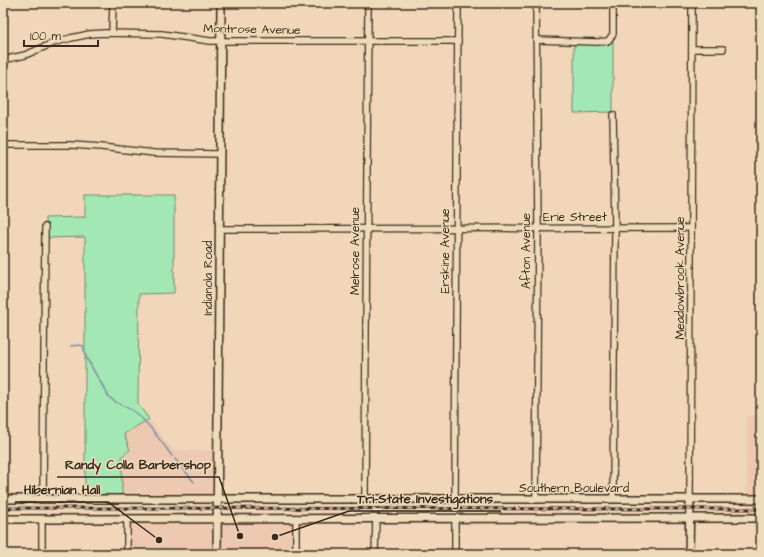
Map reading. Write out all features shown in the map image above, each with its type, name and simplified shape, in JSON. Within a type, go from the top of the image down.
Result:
[{"type":"street","points":[[112,33],[113,3]]},
{"type":"street","name":"Indianola Road","points":[[217,554],[222,3]]},
{"type":"street","name":"Melrose Avenue","points":[[365,498],[368,3]]},
{"type":"street","name":"Erskine Avenue","points":[[455,499],[458,3]]},
{"type":"street","name":"Afton Avenue","points":[[536,3],[538,228],[536,499]]},
{"type":"street","points":[[536,40],[608,41],[613,34],[613,3]]},
{"type":"street","name":"Meadowbrook Avenue","points":[[689,554],[692,3]]},
{"type":"street","name":"Montrose Avenue","points":[[3,60],[25,55],[56,42],[71,38],[90,34],[112,33],[162,34],[199,40],[221,41],[458,41]]},
{"type":"street","points":[[692,49],[723,49]]},
{"type":"street","points":[[613,115],[615,228],[613,499]]},
{"type":"street","points":[[3,145],[80,145],[154,153],[220,154]]},
{"type":"street","points":[[43,499],[45,227]]},
{"type":"street","name":"Erie Street","points":[[219,229],[691,228]]},
{"type":"street","name":"Southern Boulevard","points":[[3,499],[761,499]]},
{"type":"street","points":[[296,518],[296,554]]},
{"type":"street","points":[[375,554],[376,518]]},
{"type":"street","points":[[455,518],[455,554]]},
{"type":"street","points":[[3,519],[761,518]]},
{"type":"street","points":[[42,519],[42,554]]},
{"type":"street","points":[[127,519],[127,554]]},
{"type":"shaded area","points":[[746,416],[761,416],[761,518],[747,518]]},
{"type":"shaded area","points":[[149,419],[173,450],[217,451],[217,500],[122,499],[122,456],[130,450],[123,434]]},
{"type":"shaded area","points":[[296,518],[296,554],[127,554],[127,519]]},
{"type":"green space","points":[[613,34],[613,112],[574,113],[574,41],[603,42]]},
{"type":"green space","points":[[85,195],[174,195],[174,293],[139,294],[138,404],[149,419],[124,434],[130,450],[122,456],[122,499],[85,499],[85,237],[45,238],[45,218],[85,217]]},
{"type":"waterway","points":[[71,346],[83,346],[87,359],[109,397],[139,416],[154,432],[172,456]]},
{"type":"waterway","points":[[175,459],[194,482]]},
{"type":"railway","points":[[3,508],[761,509]]},
{"type":"place","name":"Randy Colla Barbershop","points":[[240,536]]},
{"type":"place","name":"Tri-State Investigations","points":[[275,537]]},
{"type":"place","name":"Hibernian Hall","points":[[159,540]]}]
